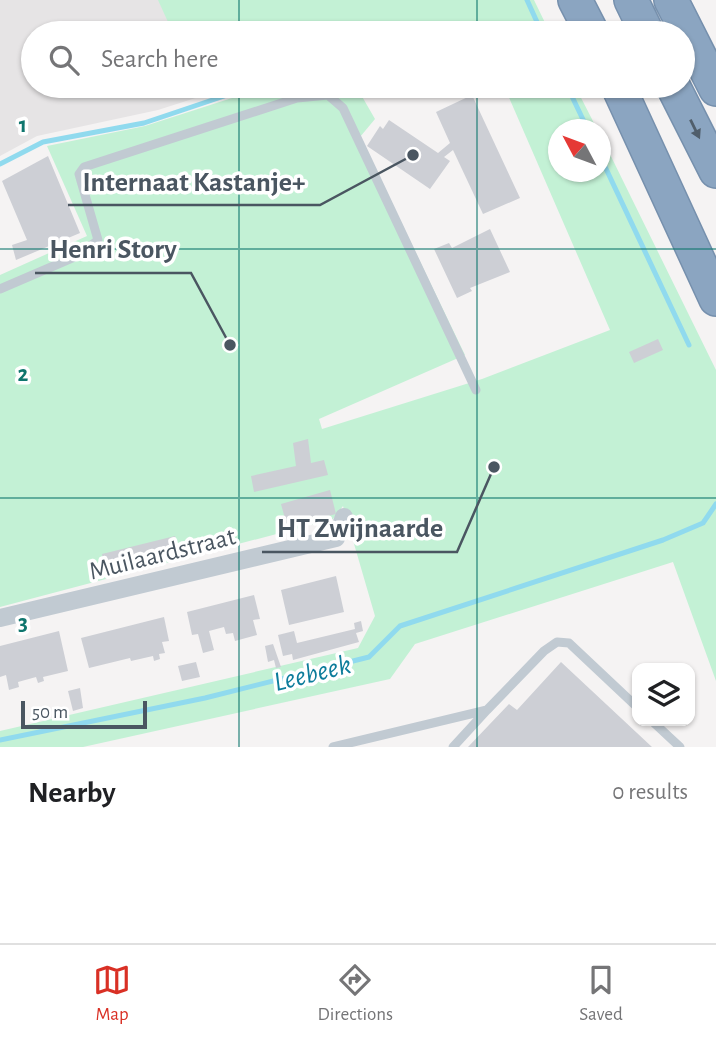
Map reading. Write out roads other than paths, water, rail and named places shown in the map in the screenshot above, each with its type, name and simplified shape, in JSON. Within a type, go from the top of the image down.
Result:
[{"type":"highway","points":[[575,0],[586,21]]},
{"type":"highway","points":[[631,0],[641,21]]},
{"type":"highway","points":[[671,0],[682,21]]},
{"type":"highway","points":[[695,47],[716,89]]},
{"type":"highway","points":[[624,98],[716,299]]},
{"type":"highway","points":[[679,98],[716,171]]},
{"type":"highway","points":[[643,137],[716,258]]},
{"type":"street","name":"Muilaardstraat","points":[[0,618],[339,544],[344,517]]},
{"type":"lane","points":[[0,289],[79,255],[97,240],[79,174],[84,167],[297,98]]},
{"type":"lane","points":[[331,98],[343,108],[476,390]]},
{"type":"lane","points":[[453,747],[544,651],[557,642],[569,643],[632,702]]},
{"type":"lane","points":[[333,747],[488,710]]},
{"type":"lane","points":[[657,726],[680,747]]},
{"type":"waterway","name":"Leebeek","points":[[527,0],[537,21]]},
{"type":"waterway","points":[[0,164],[43,142],[144,123],[218,98]]},
{"type":"waterway","name":"Leebeek","points":[[573,98],[583,119]]},
{"type":"waterway","name":"Leebeek","points":[[611,179],[689,345]]},
{"type":"waterway","name":"Leebeek","points":[[0,740],[205,698],[369,657],[400,626],[663,540],[703,523],[716,504]]},
{"type":"place","name":"Internaat Kastanje+","points":[[413,155]]},
{"type":"place","name":"Henri Story","points":[[230,345]]},
{"type":"place","name":"HT Zwijnaarde","points":[[494,467]]}]
